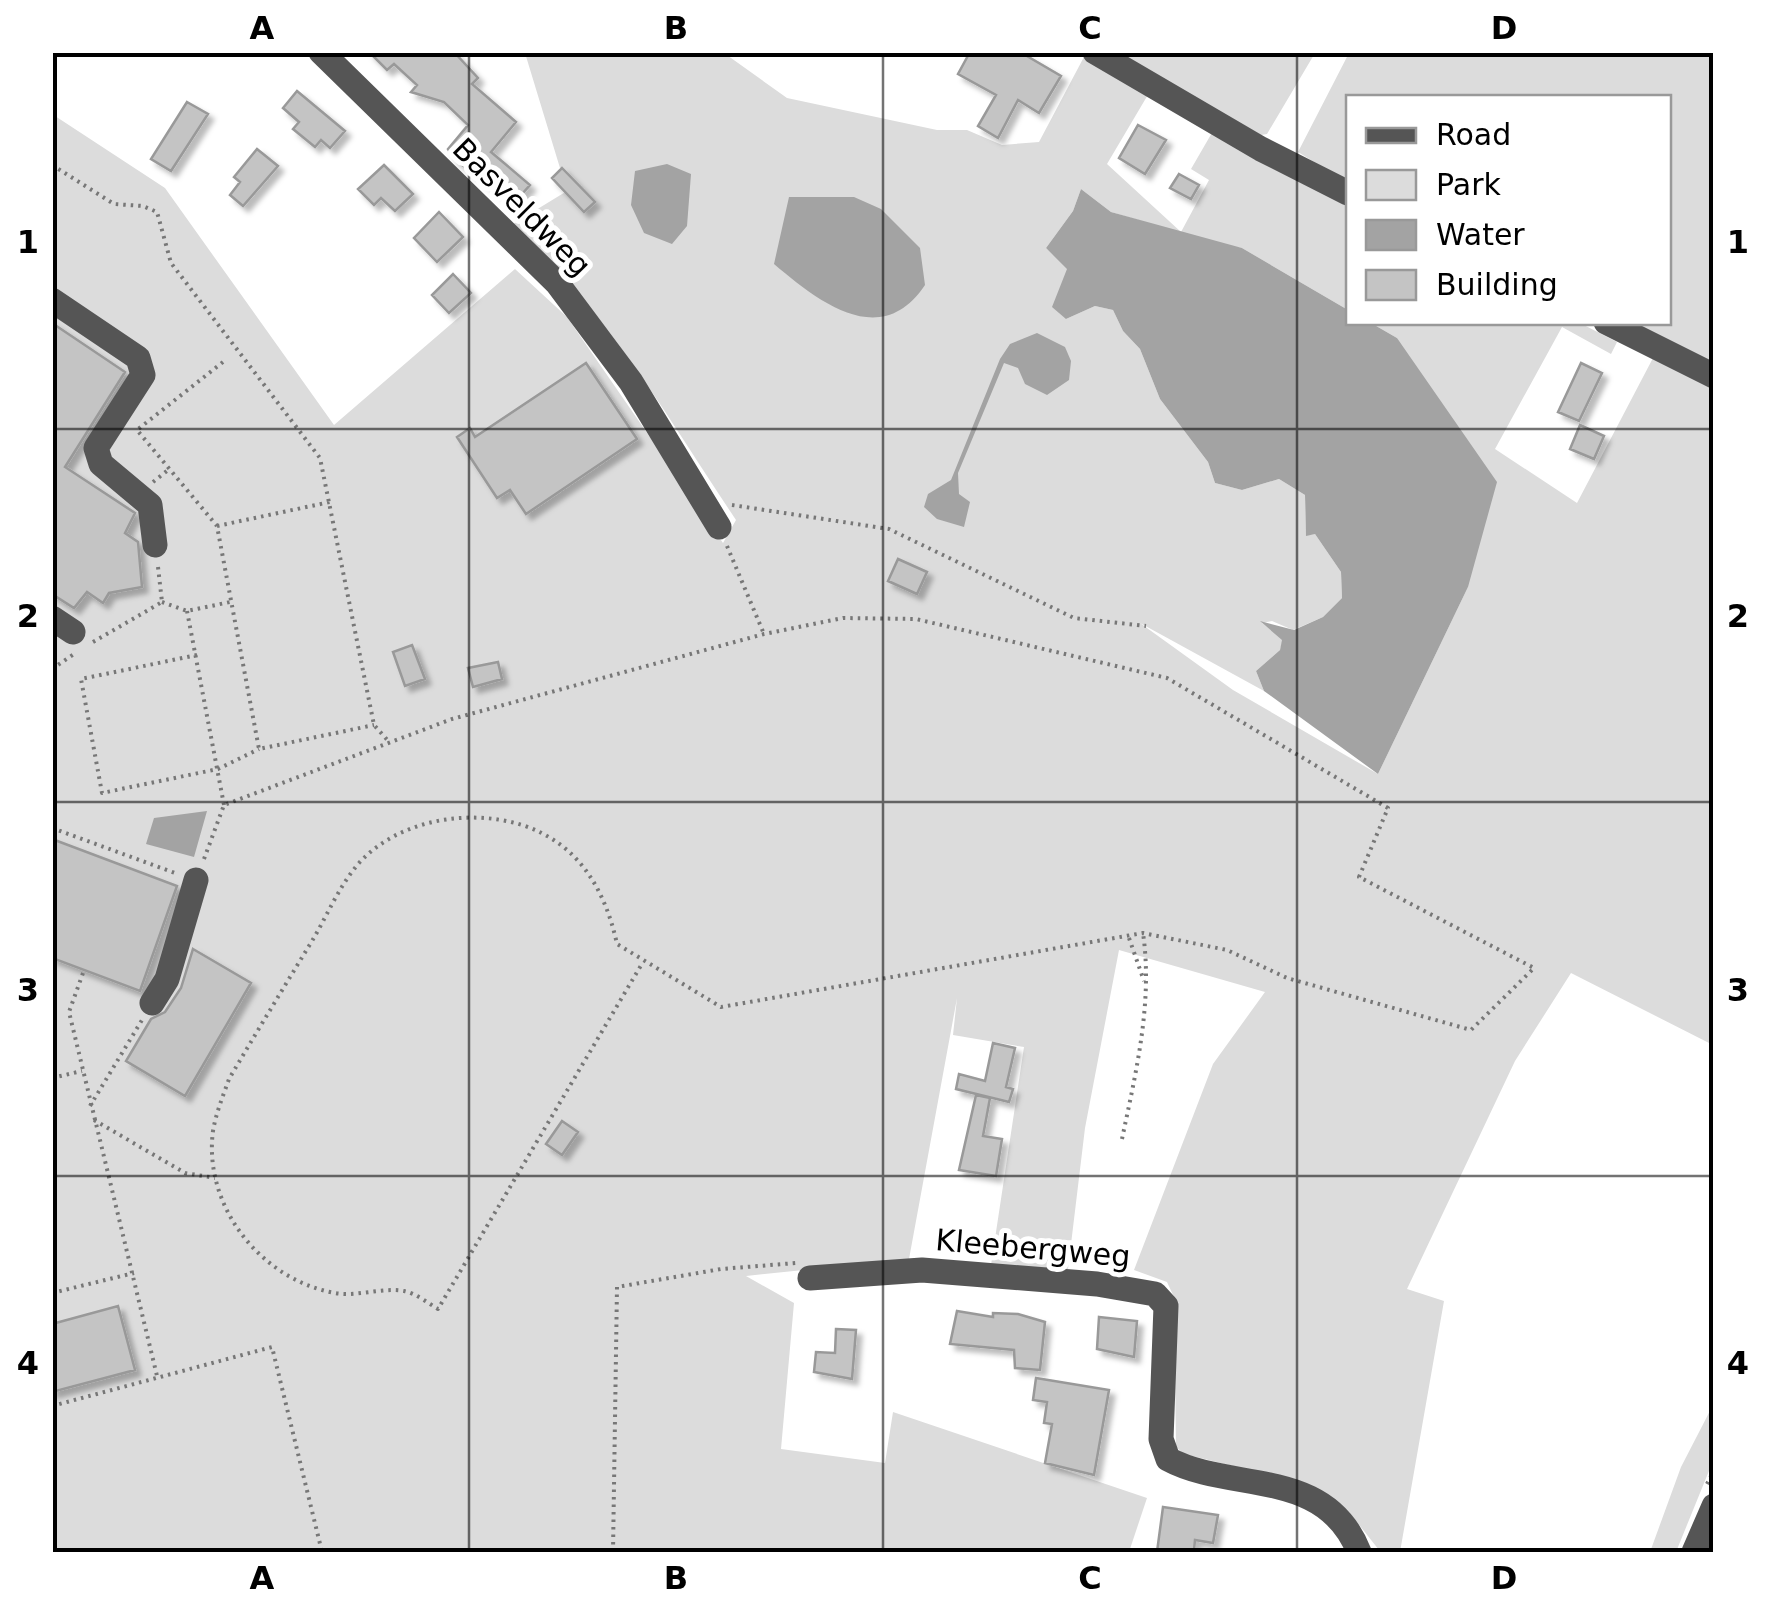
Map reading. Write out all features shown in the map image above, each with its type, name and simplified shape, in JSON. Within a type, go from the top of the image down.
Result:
[{"type":"street","name":"Basveldweg","points":[[322,52],[557,283],[631,382],[719,527]]},
{"type":"street","points":[[1096,52],[1261,149],[1346,192]]},
{"type":"street","points":[[52,300],[138,358],[143,375],[96,448],[101,464],[150,506],[155,545]]},
{"type":"street","points":[[1612,325],[1714,376]]},
{"type":"street","points":[[152,1004],[167,979],[196,880]]},
{"type":"street","name":"Kleebergweg","points":[[803,1271],[922,1270],[1096,1284],[1155,1294],[1166,1306],[1162,1439],[1168,1459],[1185,1468],[1269,1482],[1304,1496],[1344,1524],[1359,1552]]},
{"type":"street","points":[[1694,1552],[1714,1506]]},
{"type":"path","points":[[52,164],[114,204],[144,206],[157,212],[171,263],[320,458],[374,725],[390,744]]},
{"type":"path","points":[[223,362],[137,430],[217,526],[260,749]]},
{"type":"path","points":[[217,526],[330,502]]},
{"type":"path","points":[[707,502],[890,529],[1074,618],[1146,626]]},
{"type":"path","points":[[719,527],[764,634]]},
{"type":"path","points":[[155,545],[162,602]]},
{"type":"path","points":[[162,602],[187,611],[232,602]]},
{"type":"path","points":[[52,669],[68,634],[90,644],[162,602]]},
{"type":"path","points":[[52,828],[196,880],[224,804],[187,611]]},
{"type":"path","points":[[224,804],[452,720],[764,634],[843,618],[916,619],[1167,678],[1388,808],[1360,877],[1534,968],[1471,1030],[1287,978],[1227,950],[1143,933],[720,1007],[617,944],[612,919],[591,876],[552,837],[512,822],[477,816],[441,820],[393,835],[360,862],[230,1079],[213,1132],[215,1178],[244,1239],[288,1276],[336,1293],[406,1291],[438,1309],[643,962]]},
{"type":"path","points":[[197,655],[81,678],[102,793],[218,769],[260,749],[374,725]]},
{"type":"path","points":[[1122,1139],[1141,1048],[1143,933]]},
{"type":"path","points":[[1128,936],[1145,986]]},
{"type":"path","points":[[83,973],[70,1012],[158,1380]]},
{"type":"path","points":[[90,1106],[152,1004]]},
{"type":"path","points":[[52,1078],[82,1071]]},
{"type":"path","points":[[93,1119],[185,1173],[215,1178]]},
{"type":"path","points":[[614,1552],[617,1287],[720,1269],[803,1271]]},
{"type":"path","points":[[52,1293],[134,1272]]},
{"type":"path","points":[[52,1406],[272,1347],[322,1552]]},
{"type":"green space","points":[[525,53],[724,53],[787,98],[937,130],[967,130],[1002,145],[1039,142],[1085,55],[1149,93],[1107,164],[1181,232],[1209,180],[1191,169],[1213,131],[1346,201],[1346,309],[1242,248],[1227,246],[1111,212],[1081,189],[1073,211],[1046,248],[1068,268],[1066,319],[1095,306],[1113,310],[1123,331],[1140,349],[1160,399],[1208,462],[1215,483],[1242,490],[1279,479],[1305,495],[1306,535],[1315,534],[1341,572],[1342,598],[1323,617],[1293,630],[1272,621],[1262,623],[1283,639],[1280,650],[1256,671],[1264,691],[1140,623],[1233,690],[1378,774],[1468,587],[1397,338],[1374,325],[1584,325],[1617,342],[1611,354],[1562,327],[1495,449],[1577,503],[1653,358],[1713,387],[1713,1045],[1571,973],[1515,1061],[1407,1289],[1444,1301],[1400,1552],[1379,1550],[1349,1512],[1299,1482],[1184,1454],[1176,1447],[1174,1297],[1167,1282],[1134,1270],[1213,1064],[1265,992],[1119,950],[1085,1128],[1068,1269],[991,1265],[1024,1047],[953,1035],[957,998],[909,1259],[746,1276],[794,1303],[781,1449],[885,1463],[893,1412],[1147,1498],[1129,1552],[53,1552],[52,114],[165,188],[334,425],[515,269],[567,317],[723,543],[736,520],[685,442],[606,327],[546,256],[513,224],[567,191]]},
{"type":"green space","points":[[1118,53],[1315,53],[1267,134],[1261,135]]},
{"type":"green space","points":[[1349,53],[1713,53],[1713,368],[1628,325],[1671,325],[1671,95],[1346,95],[1346,182],[1298,152]]},
{"type":"green space","points":[[1713,1405],[1713,1461],[1676,1552],[1650,1552],[1681,1467]]},
{"type":"water","points":[[667,164],[691,174],[687,226],[672,244],[644,233],[631,205],[635,171]]},
{"type":"water","points":[[1081,189],[1111,212],[1242,248],[1346,309],[1346,325],[1374,325],[1397,338],[1497,482],[1468,587],[1378,774],[1264,691],[1256,671],[1280,650],[1282,640],[1260,621],[1294,630],[1323,617],[1342,598],[1341,572],[1315,534],[1306,536],[1305,495],[1279,479],[1242,490],[1215,483],[1208,462],[1160,399],[1140,349],[1123,331],[1113,310],[1095,306],[1066,319],[1052,307],[1067,269],[1046,248],[1073,211]]},
{"type":"water","points":[[789,197],[854,197],[881,209],[920,248],[925,285],[908,305],[889,315],[870,317],[850,314],[810,293],[774,264]]},
{"type":"water","points":[[1037,333],[1065,347],[1071,361],[1069,380],[1047,395],[1025,384],[1018,368],[1004,363],[958,473],[959,494],[970,502],[964,527],[937,519],[924,507],[928,494],[951,480],[1000,359],[1010,344]]},
{"type":"water","points":[[207,811],[194,857],[146,844],[154,818]]},
{"type":"building","points":[[369,52],[454,52],[478,78],[472,84],[516,122],[491,152],[530,185],[513,204],[454,159],[448,149],[468,125],[444,102],[411,92],[417,85],[394,64],[387,70]]},
{"type":"building","points":[[970,52],[1020,52],[1061,76],[1039,113],[1018,100],[998,138],[978,126],[996,95],[958,74]]},
{"type":"building","points":[[297,91],[345,131],[330,148],[321,140],[315,147],[293,129],[299,122],[283,108]]},
{"type":"building","points":[[187,102],[208,114],[171,171],[151,159]]},
{"type":"building","points":[[1138,125],[1166,140],[1145,174],[1119,158]]},
{"type":"building","points":[[257,149],[278,166],[243,206],[230,195],[240,182],[234,177]]},
{"type":"building","points":[[384,165],[413,194],[395,211],[381,198],[374,205],[358,189]]},
{"type":"building","points":[[562,168],[595,202],[584,212],[552,178]]},
{"type":"building","points":[[1179,174],[1199,185],[1191,199],[1170,188]]},
{"type":"building","points":[[439,212],[463,237],[437,262],[414,238]]},
{"type":"building","points":[[453,274],[471,293],[449,313],[432,295]]},
{"type":"building","points":[[52,323],[125,372],[65,467],[135,513],[125,533],[138,542],[142,587],[109,593],[103,603],[87,592],[74,608],[52,594]]},
{"type":"building","points":[[586,363],[637,439],[526,514],[510,490],[497,498],[457,437],[470,428],[475,437]]},
{"type":"building","points":[[1581,363],[1602,373],[1579,421],[1558,412]]},
{"type":"building","points":[[1580,425],[1604,436],[1594,459],[1570,449]]},
{"type":"building","points":[[898,559],[927,572],[917,594],[888,581]]},
{"type":"building","points":[[412,645],[425,679],[405,686],[393,652]]},
{"type":"building","points":[[498,662],[502,679],[473,687],[468,668]]},
{"type":"building","points":[[52,839],[177,886],[140,991],[52,958]]},
{"type":"building","points":[[193,949],[251,983],[185,1096],[126,1061],[151,1019],[165,1012],[181,988]]},
{"type":"building","points":[[993,1043],[1015,1048],[1006,1087],[1013,1089],[1009,1102],[956,1089],[959,1074],[985,1081]]},
{"type":"building","points":[[976,1095],[990,1098],[983,1136],[1002,1139],[996,1176],[959,1170]]},
{"type":"building","points":[[562,1121],[578,1132],[562,1155],[546,1144]]},
{"type":"building","points":[[118,1306],[135,1370],[52,1392],[52,1324]]},
{"type":"building","points":[[957,1311],[993,1317],[993,1313],[1018,1314],[1045,1322],[1040,1370],[1015,1368],[1014,1350],[950,1344]]},
{"type":"building","points":[[1099,1317],[1137,1321],[1134,1357],[1097,1349]]},
{"type":"building","points":[[836,1329],[856,1330],[852,1379],[814,1372],[816,1352],[835,1353]]},
{"type":"building","points":[[1036,1378],[1109,1390],[1094,1475],[1045,1463],[1052,1424],[1044,1423],[1047,1402],[1033,1400]]},
{"type":"building","points":[[1163,1507],[1218,1515],[1213,1543],[1195,1540],[1194,1550],[1157,1552]]}]
